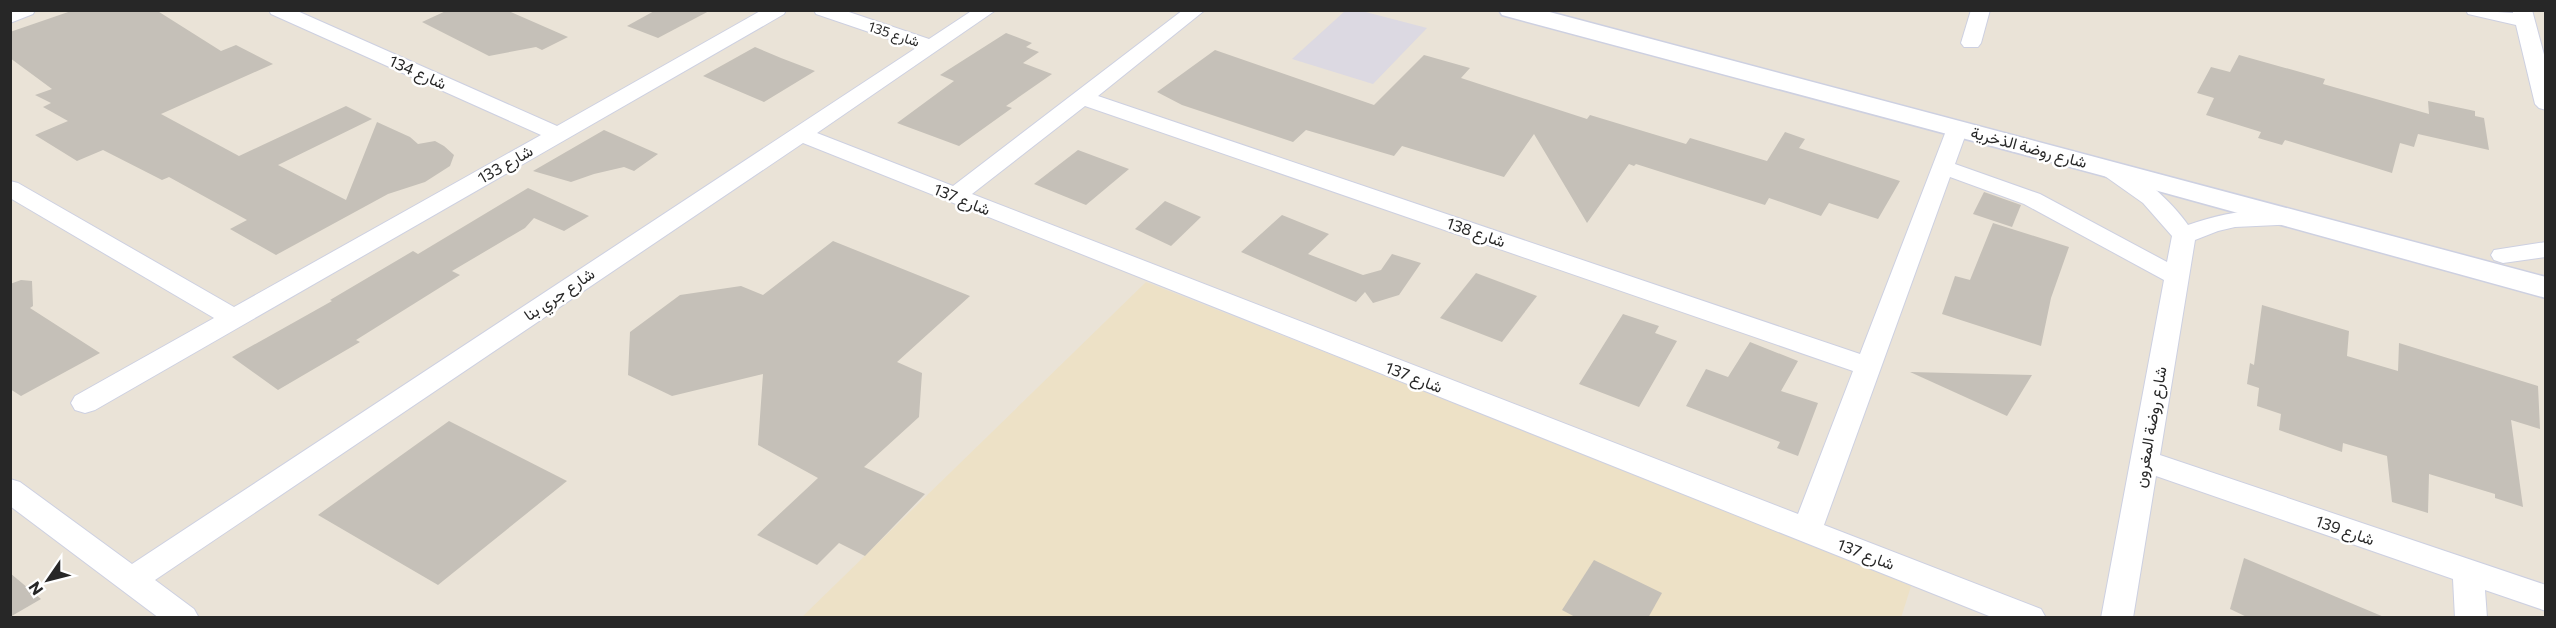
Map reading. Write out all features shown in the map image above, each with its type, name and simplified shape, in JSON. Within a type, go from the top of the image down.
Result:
[{"type":"street","points":[[10,17],[26,10]]},
{"type":"street","name":"شارع 134","points":[[278,10],[558,134]]},
{"type":"street","name":"شارع 133","points":[[85,403],[777,10]]},
{"type":"street","name":"شارع 135","points":[[823,10],[932,47]]},
{"type":"street","name":"شارع جري بنا","points":[[132,580],[987,10]]},
{"type":"street","points":[[955,196],[1084,99],[1196,10]]},
{"type":"street","name":"شارع روضة الذخرية","points":[[1511,10],[2110,169],[2546,288]]},
{"type":"street","name":"شارع روضة الذخرية","points":[[1571,10],[2005,126],[2546,266]]},
{"type":"street","points":[[1971,43],[1981,10]]},
{"type":"street","points":[[2475,10],[2524,16],[2542,76],[2546,104]]},
{"type":"street","name":"شارع 138","points":[[1084,99],[1868,366]]},
{"type":"street","points":[[1807,531],[1957,128]]},
{"type":"street","name":"شارع 137","points":[[799,134],[2030,618]]},
{"type":"street","points":[[1943,167],[2032,199],[2177,277]]},
{"type":"street","points":[[2110,169],[2139,187],[2162,207],[2184,236],[2218,222],[2258,218],[2294,220]]},
{"type":"street","points":[[10,188],[233,318]]},
{"type":"street","name":"شارع روضة المغرون","points":[[2117,618],[2184,236]]},
{"type":"street","points":[[2503,255],[2546,249]]},
{"type":"street","name":"شارع 139","points":[[2144,461],[2546,598]]},
{"type":"street","points":[[10,490],[183,618]]},
{"type":"street","points":[[2468,572],[2470,618]]},
{"type":"shaded area","points":[[1345,11],[1362,11],[1427,28],[1373,84],[1292,59]]},
{"type":"shaded area","points":[[1146,282],[1912,583],[1901,618],[801,618]]},
{"type":"building","points":[[74,10],[156,10],[221,51],[236,45],[273,64],[161,114],[239,156],[346,106],[372,119],[278,165],[346,200],[377,122],[410,137],[418,144],[435,141],[444,146],[454,155],[450,166],[425,182],[388,194],[276,255],[230,229],[247,220],[169,177],[162,180],[103,150],[77,161],[35,135],[68,121],[43,107],[51,103],[35,95],[52,89],[10,58],[10,32]]},
{"type":"building","points":[[448,10],[506,10],[568,37],[542,50],[536,47],[489,56],[422,22]]},
{"type":"building","points":[[656,10],[711,10],[658,38],[627,26]]},
{"type":"building","points":[[1006,33],[1032,43],[1026,47],[1039,52],[1023,63],[1052,74],[1006,106],[1012,108],[959,146],[897,123],[954,81],[940,75]]},
{"type":"building","points":[[755,47],[815,71],[764,102],[703,76]]},
{"type":"building","points":[[1215,50],[1374,105],[1424,55],[1470,68],[1461,78],[1587,119],[1590,115],[1686,144],[1690,138],[1767,161],[1785,132],[1805,139],[1799,148],[1900,181],[1878,219],[1829,203],[1821,216],[1769,198],[1765,205],[1636,164],[1634,166],[1629,164],[1587,223],[1534,134],[1504,177],[1402,146],[1394,156],[1306,130],[1293,142],[1182,105],[1157,92]]},
{"type":"building","points":[[2239,55],[2325,79],[2323,84],[2429,114],[2428,101],[2475,111],[2475,116],[2484,118],[2489,150],[2418,134],[2414,147],[2400,143],[2392,173],[2285,140],[2282,145],[2258,138],[2261,132],[2206,115],[2214,98],[2197,93],[2211,67],[2230,72]]},
{"type":"building","points":[[604,130],[658,154],[634,171],[624,167],[571,182],[533,171]]},
{"type":"building","points":[[1078,150],[1129,169],[1086,205],[1034,184]]},
{"type":"building","points":[[528,188],[589,216],[564,231],[534,218],[525,228],[452,271],[460,275],[356,340],[360,342],[278,390],[232,357],[332,301],[330,300],[413,251],[418,254]]},
{"type":"building","points":[[1984,192],[2021,205],[2012,227],[1973,214]]},
{"type":"building","points":[[1165,201],[1201,217],[1171,246],[1135,229]]},
{"type":"building","points":[[1282,215],[1329,234],[1308,254],[1363,275],[1381,270],[1392,254],[1421,263],[1399,295],[1373,303],[1365,292],[1356,302],[1241,252]]},
{"type":"building","points":[[1993,223],[2069,247],[2051,298],[2041,346],[1942,314],[1955,276],[1970,280]]},
{"type":"building","points":[[833,241],[970,296],[897,362],[922,373],[919,417],[864,467],[925,494],[865,556],[839,543],[817,565],[757,535],[818,478],[758,445],[763,374],[672,396],[628,375],[630,332],[680,295],[741,286],[763,295]]},
{"type":"building","points":[[1476,273],[1537,296],[1502,342],[1440,318]]},
{"type":"building","points":[[21,280],[32,281],[33,306],[30,308],[100,353],[21,396],[10,389],[10,284]]},
{"type":"building","points":[[2262,305],[2349,331],[2347,356],[2398,371],[2399,343],[2538,386],[2540,429],[2511,420],[2523,507],[2495,498],[2495,494],[2429,474],[2428,513],[2392,502],[2387,456],[2343,443],[2342,452],[2279,430],[2281,414],[2257,406],[2259,388],[2247,384],[2250,363],[2254,365]]},
{"type":"building","points":[[1623,314],[1659,326],[1655,333],[1677,341],[1639,407],[1579,384]]},
{"type":"building","points":[[1750,342],[1798,361],[1781,391],[1818,403],[1798,456],[1777,448],[1780,442],[1686,406],[1706,369],[1728,377]]},
{"type":"building","points":[[1910,372],[2032,375],[2007,416]]},
{"type":"building","points":[[449,421],[567,481],[438,585],[318,515]]},
{"type":"building","points":[[2244,558],[2384,618],[2249,618],[2230,609]]},
{"type":"building","points":[[1594,560],[1662,593],[1648,618],[1577,618],[1562,610]]},
{"type":"building","points":[[10,573],[41,599],[10,617]]}]
